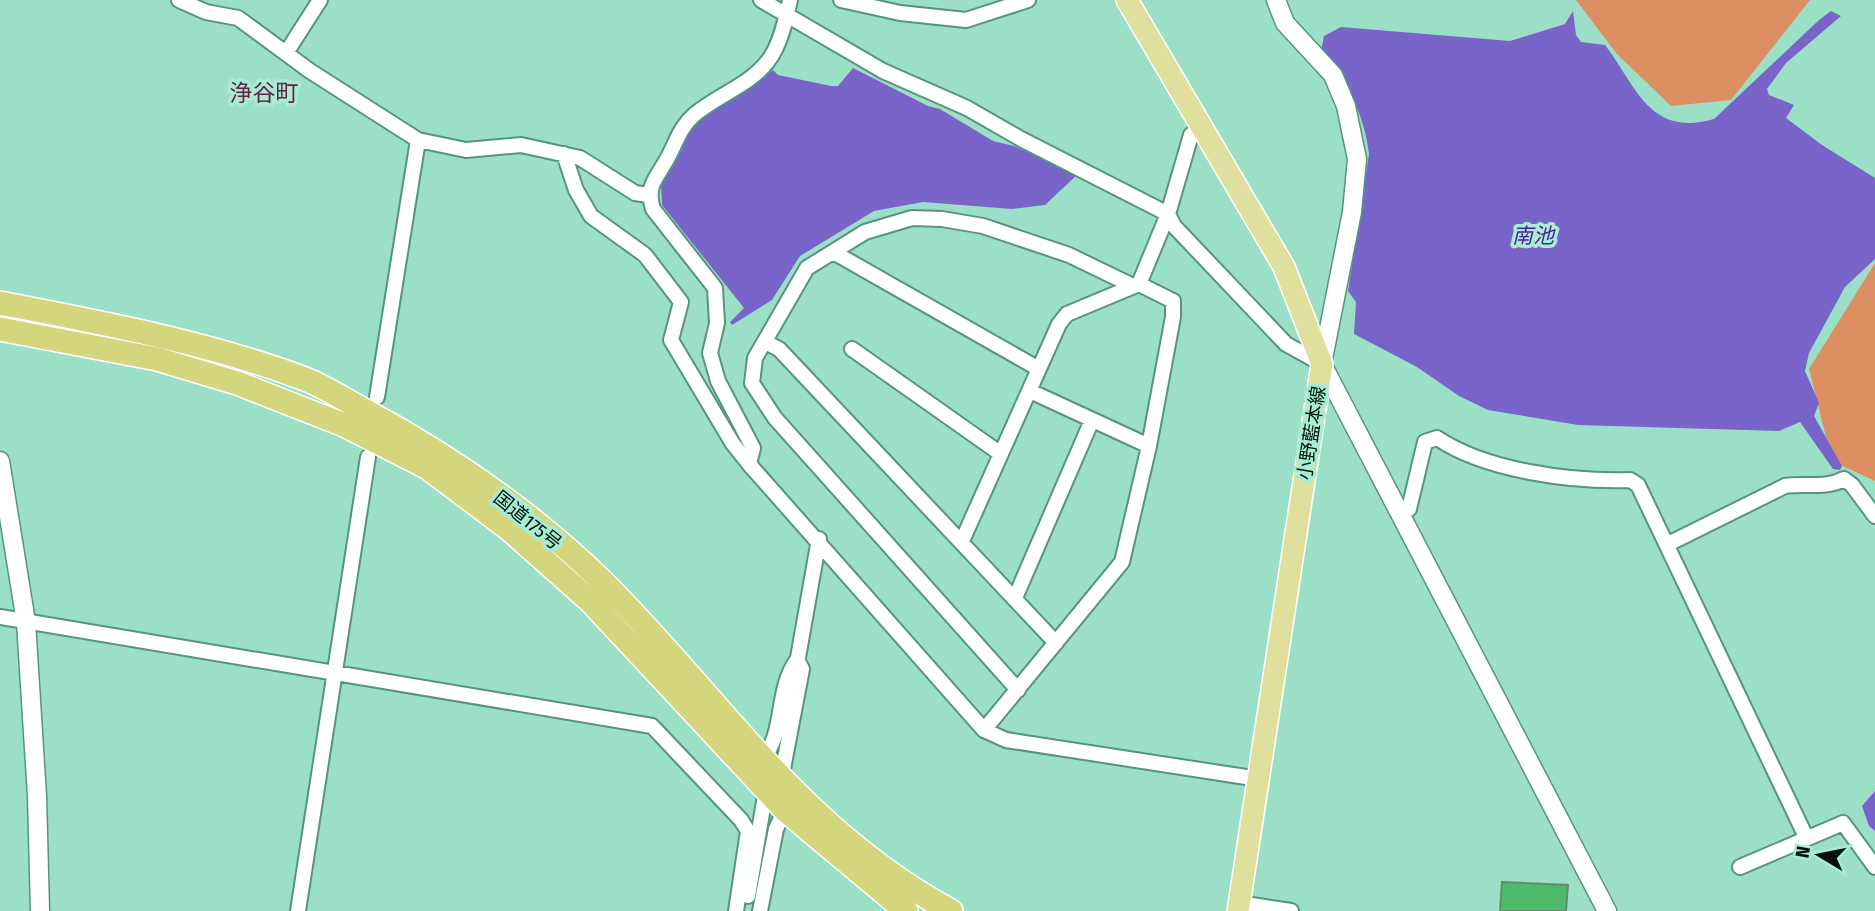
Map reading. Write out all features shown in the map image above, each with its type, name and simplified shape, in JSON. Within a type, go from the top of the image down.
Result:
[{"type":"highway","name":"国道175号","points":[[0,303],[134,331],[247,360],[307,380],[509,529],[590,601],[775,787],[902,884],[951,911]]},
{"type":"highway","name":"国道175号","points":[[0,329],[157,359],[418,439],[516,507],[601,581],[771,757],[777,816],[906,911]]},
{"type":"main road","name":"小野藍本線","points":[[1127,0],[1284,267],[1322,364],[1239,907]]},
{"type":"street","points":[[178,0],[206,12],[239,18],[286,53],[418,140],[466,150],[521,145],[580,158],[635,193],[648,195]]},
{"type":"street","points":[[286,53],[320,0]]},
{"type":"street","points":[[761,0],[792,6],[883,71],[967,108],[1021,139],[1168,214],[1174,226],[1286,344],[1322,364],[1607,911]]},
{"type":"street","points":[[841,0],[900,13],[966,20],[1028,0]]},
{"type":"street","points":[[1276,0],[1285,23],[1333,75],[1346,106],[1357,159],[1352,212],[1322,364]]},
{"type":"street","points":[[749,464],[753,449],[718,381],[710,353],[717,323],[715,288],[653,209],[648,195],[649,187],[667,159],[680,130],[695,114],[747,82],[769,60],[792,6]]},
{"type":"street","points":[[962,541],[1059,324],[1067,314],[1136,285],[1168,214],[1191,135],[1202,126]]},
{"type":"street","points":[[298,911],[354,546],[361,548],[381,321],[389,322],[418,140]]},
{"type":"street","points":[[565,155],[576,190],[591,216],[645,256],[681,302],[671,340],[733,444],[984,730],[1006,740],[1259,779]]},
{"type":"street","points":[[984,730],[1018,690],[1122,562],[1149,446],[1173,317],[1173,301],[1069,255],[983,226],[942,219],[912,218],[865,232],[807,268],[755,358],[752,383],[775,418],[1018,690]]},
{"type":"street","points":[[833,252],[1040,369]]},
{"type":"street","points":[[765,342],[779,349],[1056,643]]},
{"type":"street","points":[[852,349],[1001,454]]},
{"type":"street","points":[[1030,391],[1149,446]]},
{"type":"street","points":[[1015,598],[1092,420]]},
{"type":"street","points":[[1401,513],[1409,509],[1425,442],[1437,438],[1473,457],[1546,474],[1630,480],[1637,485],[1668,544],[1806,837]]},
{"type":"street","points":[[0,461],[26,622],[37,796],[40,911]]},
{"type":"street","points":[[1668,544],[1785,486],[1801,483],[1830,486],[1844,479],[1852,485],[1875,516]]},
{"type":"street","points":[[771,757],[786,674],[797,660],[819,539]]},
{"type":"street","points":[[0,617],[652,726],[741,820],[748,831],[736,911]]},
{"type":"street","points":[[745,911],[775,787],[783,769],[802,669],[797,660]]},
{"type":"street","points":[[754,911],[777,816]]},
{"type":"street","points":[[760,911],[777,816]]},
{"type":"street","points":[[1740,867],[1843,822],[1875,867]]},
{"type":"street","points":[[1239,907],[1290,911]]},
{"type":"shaded area","points":[[1576,0],[1810,0],[1731,100],[1671,106],[1616,53]]},
{"type":"shaded area","points":[[1875,263],[1875,481],[1832,461],[1809,369]]},
{"type":"water","name":"南池","points":[[1573,11],[1576,35],[1581,42],[1605,45],[1636,91],[1659,114],[1674,121],[1692,123],[1714,119],[1831,11],[1841,16],[1786,63],[1767,89],[1769,95],[1794,105],[1786,118],[1822,145],[1875,178],[1875,259],[1845,287],[1809,353],[1805,371],[1819,403],[1814,416],[1842,466],[1840,470],[1833,469],[1800,422],[1779,431],[1578,425],[1488,410],[1459,396],[1417,367],[1354,334],[1356,302],[1348,291],[1369,154],[1363,125],[1353,99],[1321,51],[1324,36],[1341,27],[1510,41],[1565,24]]},
{"type":"water","points":[[853,68],[928,106],[940,109],[993,141],[1014,146],[1078,174],[1045,205],[1012,209],[923,202],[874,211],[800,256],[772,300],[732,325],[730,322],[744,308],[662,205],[661,184],[690,127],[773,70],[778,75],[838,86]]},
{"type":"water","points":[[1875,791],[1875,831],[1869,826],[1862,806]]},
{"type":"building","points":[[1502,882],[1568,885],[1566,911],[1500,911]]},
{"type":"tunnel","points":[[770,822],[774,793]]},
{"type":"district","name":"浄谷町","points":[[264,93]]}]
